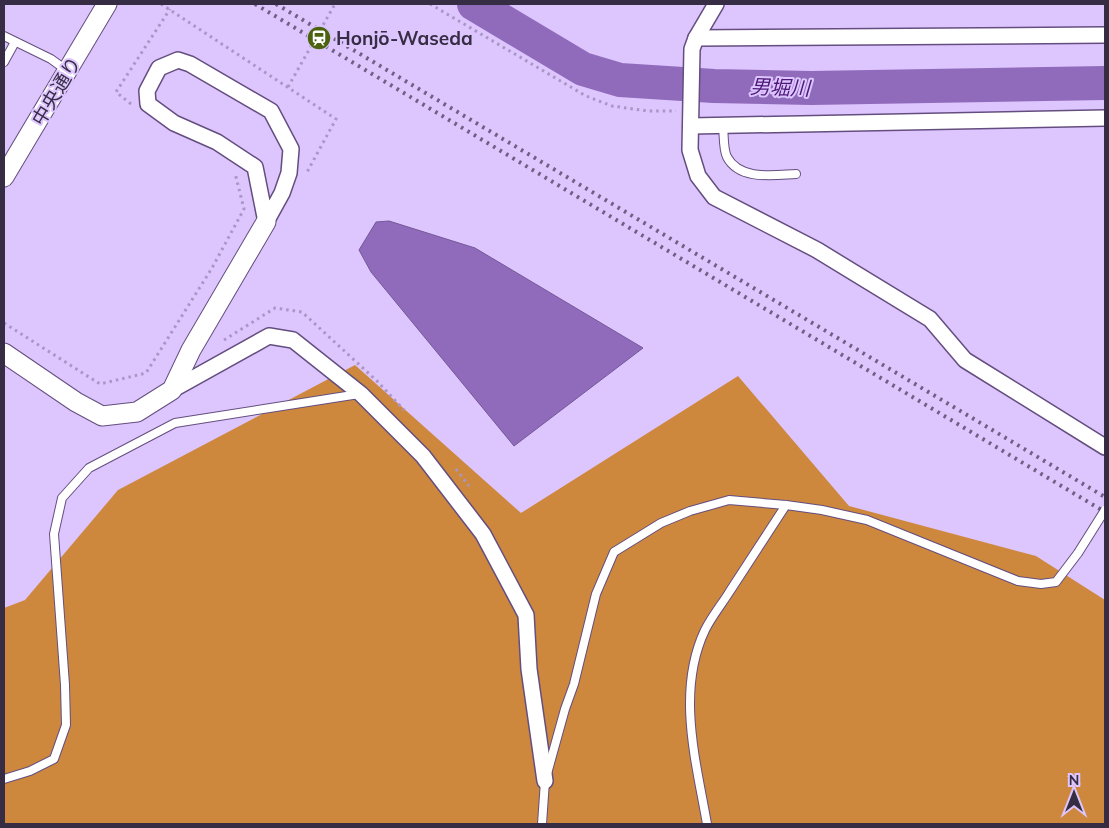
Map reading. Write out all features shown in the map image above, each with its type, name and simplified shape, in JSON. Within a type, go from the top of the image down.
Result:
[{"type":"street","name":"中央通り","points":[[4,177],[108,4]]},
{"type":"street","points":[[716,4],[696,38],[692,49],[690,126],[690,150],[698,176],[714,197],[817,250],[930,319],[965,360],[1105,447]]},
{"type":"street","points":[[696,38],[1105,35]]},
{"type":"street","points":[[172,390],[191,350],[266,222],[282,193],[289,173],[290,149],[271,111],[190,64],[178,60],[159,68],[147,91],[148,104],[174,123],[217,142],[256,167],[266,222]]},
{"type":"street","points":[[690,126],[1105,118]]},
{"type":"street","points":[[4,353],[76,402],[102,416],[137,412],[172,390],[269,336],[293,340],[361,394],[423,456],[483,534],[526,616],[529,669],[545,781]]},
{"type":"lane","points":[[4,36],[51,59],[68,71]]},
{"type":"lane","points":[[4,62],[15,42]]},
{"type":"lane","points":[[723,126],[727,156],[739,170],[756,175],[796,174]]},
{"type":"lane","points":[[4,779],[30,771],[54,759],[66,725],[54,534],[62,498],[89,468],[176,423],[361,394]]},
{"type":"lane","points":[[542,824],[545,781],[574,684],[596,594],[614,552],[661,523],[690,511],[729,500],[822,510],[867,520],[1018,581],[1042,584],[1056,582],[1078,553],[1105,510]]},
{"type":"lane","points":[[707,824],[695,765],[690,724],[690,690],[696,655],[705,629],[786,505]]},
{"type":"path","points":[[161,4],[336,119],[304,179]]},
{"type":"path","points":[[288,87],[335,4]]},
{"type":"path","points":[[430,4],[586,96],[612,106],[648,112],[691,107]]},
{"type":"path","points":[[137,108],[116,92],[170,9]]},
{"type":"path","points":[[4,323],[100,384],[146,373],[212,268],[244,209],[233,167]]},
{"type":"path","points":[[221,342],[275,308],[302,312],[377,381],[404,410]]},
{"type":"path","points":[[450,462],[464,477],[473,493]]},
{"type":"shaded area","points":[[389,221],[475,248],[643,348],[514,446],[371,272],[359,250],[376,222]]},
{"type":"shaded area","points":[[355,365],[521,513],[738,376],[849,506],[1036,556],[1105,600],[1105,824],[4,824],[4,608],[25,600],[118,490]]},
{"type":"waterway","name":"男堀川","points":[[474,4],[583,69],[620,80],[714,86],[811,88],[1105,83]]},
{"type":"railway","points":[[255,4],[1105,512]]},
{"type":"railway","points":[[276,4],[1105,497]]},
{"type":"place","name":"Honjō-Waseda","points":[[319,38]]}]
